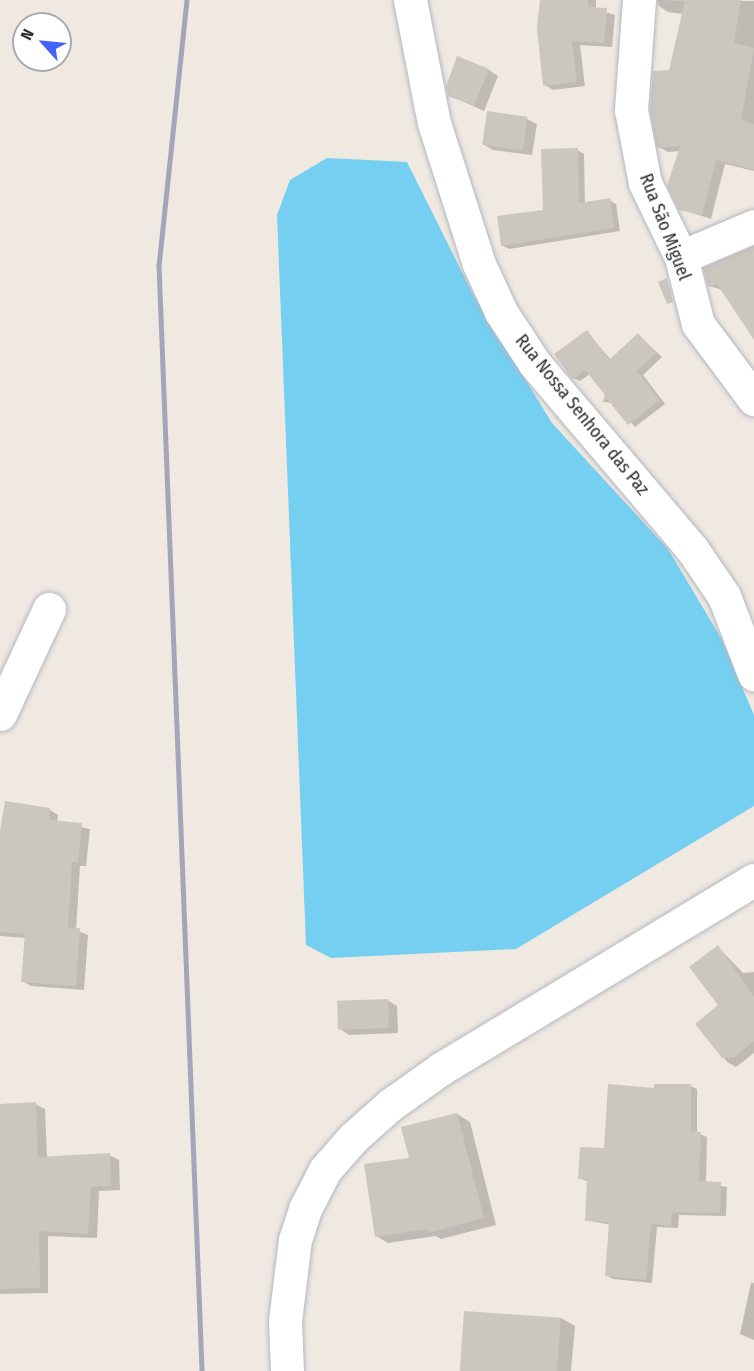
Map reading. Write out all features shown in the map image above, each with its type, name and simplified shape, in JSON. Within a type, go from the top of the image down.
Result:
[{"type":"street","name":"Rua Nossa Senhora das Paz","points":[[410,0],[434,123],[479,264],[501,312],[535,364],[692,549],[724,596],[754,674]]},
{"type":"street","name":"Rua São Miguel","points":[[639,0],[632,67],[634,131],[645,183],[681,257],[698,324],[754,399]]},
{"type":"street","points":[[681,257],[754,225]]},
{"type":"street","points":[[0,714],[49,609]]},
{"type":"street","points":[[287,1371],[286,1311],[296,1240],[306,1207],[326,1170],[353,1138],[390,1105],[442,1068],[754,880]]},
{"type":"water","points":[[327,158],[407,162],[473,294],[552,423],[668,549],[721,638],[754,715],[754,806],[516,949],[331,958],[306,945],[277,215],[290,180]]},
{"type":"building","points":[[540,0],[588,0],[588,7],[607,8],[604,43],[572,41],[577,82],[543,86],[537,28]]},
{"type":"building","points":[[685,0],[741,0],[734,43],[754,48],[741,120],[754,124],[754,170],[716,160],[702,215],[679,210],[667,186],[680,146],[657,148],[650,109],[653,71],[669,70]]},
{"type":"building","points":[[457,56],[489,69],[474,106],[448,96],[446,86]]},
{"type":"building","points":[[487,111],[528,117],[523,150],[482,145]]},
{"type":"building","points":[[578,148],[579,203],[610,198],[614,228],[501,246],[497,216],[543,210],[541,149]]},
{"type":"building","points":[[754,246],[754,340],[717,284],[708,287],[703,268]]},
{"type":"building","points":[[667,278],[673,302],[667,304],[658,282]]},
{"type":"building","points":[[587,330],[609,360],[638,333],[656,353],[637,371],[660,400],[628,425],[607,399],[602,403],[605,395],[585,370],[572,379],[554,354]]},
{"type":"building","points":[[5,801],[50,808],[49,820],[82,823],[78,862],[72,862],[68,928],[80,928],[76,986],[21,982],[25,934],[0,932],[0,831]]},
{"type":"building","points":[[718,945],[754,997],[754,1041],[733,1058],[722,1058],[695,1024],[718,1005],[689,967]]},
{"type":"building","points":[[388,999],[389,1028],[338,1030],[337,1001]]},
{"type":"building","points":[[608,1084],[654,1088],[654,1084],[691,1084],[691,1131],[701,1132],[699,1181],[721,1182],[720,1213],[672,1212],[671,1226],[651,1224],[646,1280],[605,1276],[609,1222],[585,1221],[587,1179],[578,1179],[580,1147],[604,1148]]},
{"type":"building","points":[[36,1102],[38,1157],[110,1153],[111,1186],[91,1187],[88,1234],[39,1231],[40,1288],[0,1289],[0,1104]]},
{"type":"building","points":[[457,1113],[484,1218],[428,1233],[427,1229],[375,1237],[364,1164],[409,1158],[401,1127]]},
{"type":"building","points":[[464,1311],[561,1318],[557,1371],[460,1371]]},
{"type":"railway","points":[[187,0],[159,265],[202,1371]]}]
